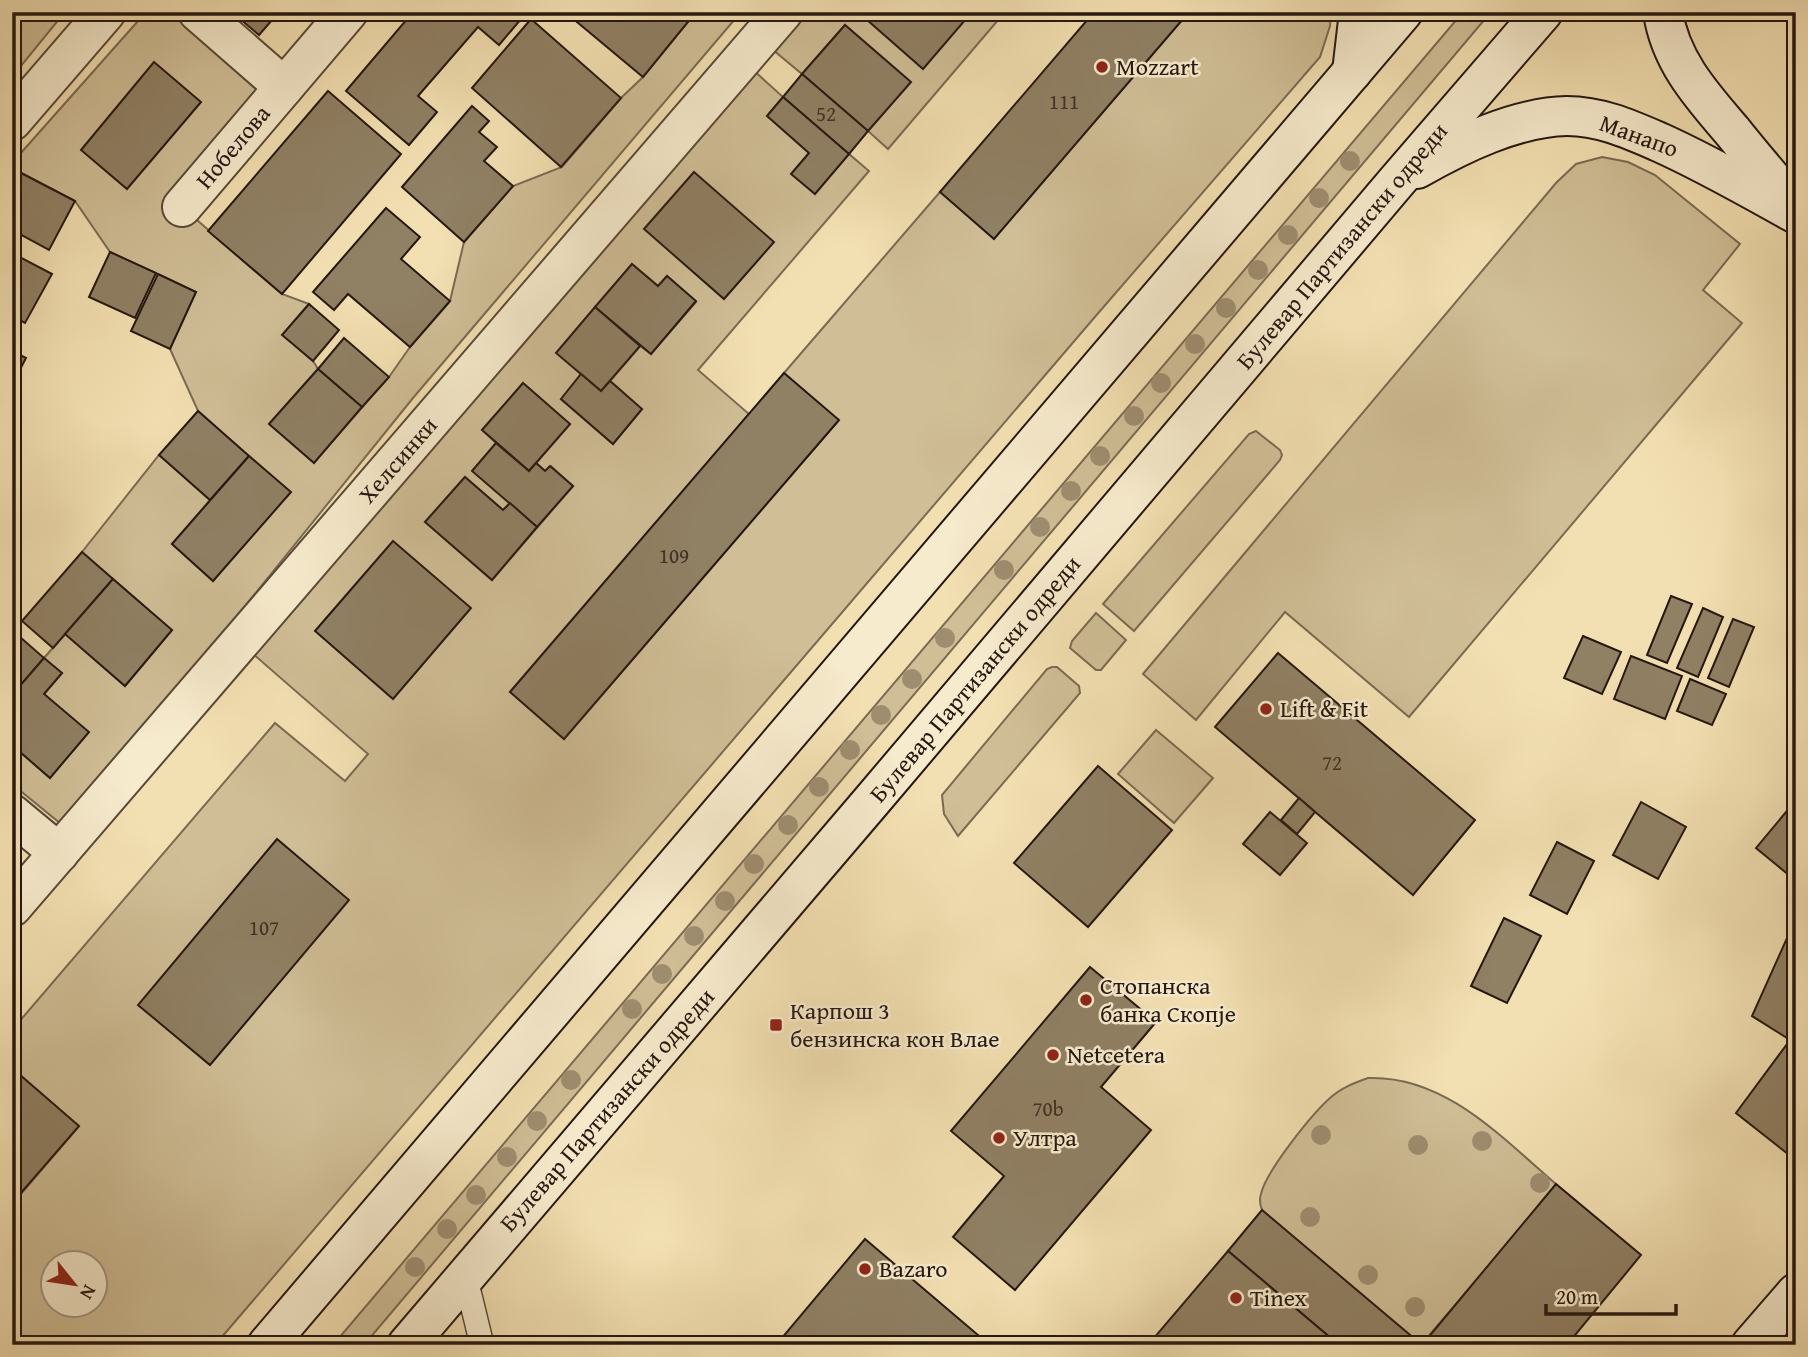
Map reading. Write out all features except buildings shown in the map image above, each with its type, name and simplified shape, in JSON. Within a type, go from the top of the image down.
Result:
[{"type":"street","points":[[12,121],[106,12]]},
{"type":"street","name":"Нобелова","points":[[198,12],[284,87]]},
{"type":"street","name":"Нобелова","points":[[182,207],[348,12]]},
{"type":"street","name":"Хелсинки","points":[[12,907],[783,12]]},
{"type":"street","points":[[1352,72],[1359,12]]},
{"type":"street","points":[[267,1345],[1403,12]]},
{"type":"street","name":"Булевар Партизански одреди","points":[[407,1345],[1542,12]]},
{"type":"street","points":[[1663,12],[1665,29],[1673,51],[1696,89],[1796,207]]},
{"type":"street","name":"Манапо","points":[[1397,181],[1435,159],[1501,129],[1537,119],[1579,117],[1615,124],[1694,157],[1796,214]]},
{"type":"street","points":[[12,814],[59,853]]},
{"type":"street","points":[[1751,1345],[1796,1293]]},
{"type":"lane","points":[[466,1275],[482,1345]]},
{"type":"shaded area","points":[[32,12],[65,12],[12,77],[12,16],[28,17]]},
{"type":"shaded area","points":[[146,12],[198,12],[284,87],[182,207],[282,294],[309,304],[283,335],[313,361],[318,369],[269,424],[314,462],[389,377],[410,347],[450,301],[464,242],[513,186],[562,167],[621,98],[643,77],[696,12],[741,12],[413,398],[66,828],[12,784],[12,745],[50,778],[88,732],[44,694],[62,673],[44,658],[65,634],[125,686],[172,630],[82,552],[159,455],[210,500],[172,544],[213,581],[290,492],[198,411],[170,349],[196,292],[110,252],[75,201],[22,173],[12,190],[12,163]]},
{"type":"shaded area","points":[[803,12],[1005,12],[888,149],[868,131],[910,81],[845,25],[802,74],[772,49]]},
{"type":"shaded area","points":[[1189,12],[1331,12],[1330,26],[1320,57],[215,1345],[12,1345],[12,1199],[15,1201],[79,1126],[12,1068],[12,1030],[275,723],[345,781],[368,754],[252,653],[753,70],[783,97],[767,116],[809,153],[792,174],[814,193],[849,154],[869,171],[698,370],[749,414],[510,692],[564,739],[838,421],[784,373],[940,192],[994,238]],"holes":[[[632,264],[658,286],[667,276],[696,302],[651,354],[640,346],[610,381],[642,409],[613,444],[561,399],[581,374],[557,353]],[[523,383],[570,424],[536,463],[545,471],[551,466],[573,486],[492,580],[425,522],[465,477],[503,510],[510,503],[473,471],[496,443],[482,430]]]},
{"type":"shaded area","points":[[1463,12],[1491,12],[364,1345],[333,1345]]},
{"type":"shaded area","points":[[1602,157],[1628,162],[1655,175],[1740,244],[1703,290],[1742,323],[1409,717],[1285,612],[1196,720],[1143,674],[1556,183],[1576,164]]},
{"type":"shaded area","points":[[1256,431],[1280,450],[1280,460],[1134,631],[1103,604],[1249,434]]},
{"type":"shaded area","points":[[1096,613],[1126,640],[1101,670],[1096,670],[1070,648],[1072,641]]},
{"type":"shaded area","points":[[1057,667],[1079,686],[1080,693],[958,836],[944,814],[942,795],[1047,669]]},
{"type":"shaded area","points":[[1156,730],[1213,778],[1174,823],[1118,774]]},
{"type":"shaded area","points":[[1368,1078],[1396,1080],[1447,1098],[1493,1130],[1557,1185],[1421,1345],[1262,1210],[1260,1204],[1261,1194],[1271,1172],[1312,1117],[1339,1091]]},
{"type":"place","name":"Mozzart","points":[[1102,67]]},
{"type":"place","name":"Lift & Fit","points":[[1266,709]]},
{"type":"place","name":"Стопанска банка Скопје","points":[[1086,1000]]},
{"type":"place","name":"Карпош 3 бензинска кон Влае","points":[[776,1025]]},
{"type":"place","name":"Netcetera","points":[[1053,1055]]},
{"type":"place","name":"Ултра","points":[[999,1138]]},
{"type":"place","name":"Bazaro","points":[[865,1269]]},
{"type":"place","name":"Tinex","points":[[1236,1298]]}]
